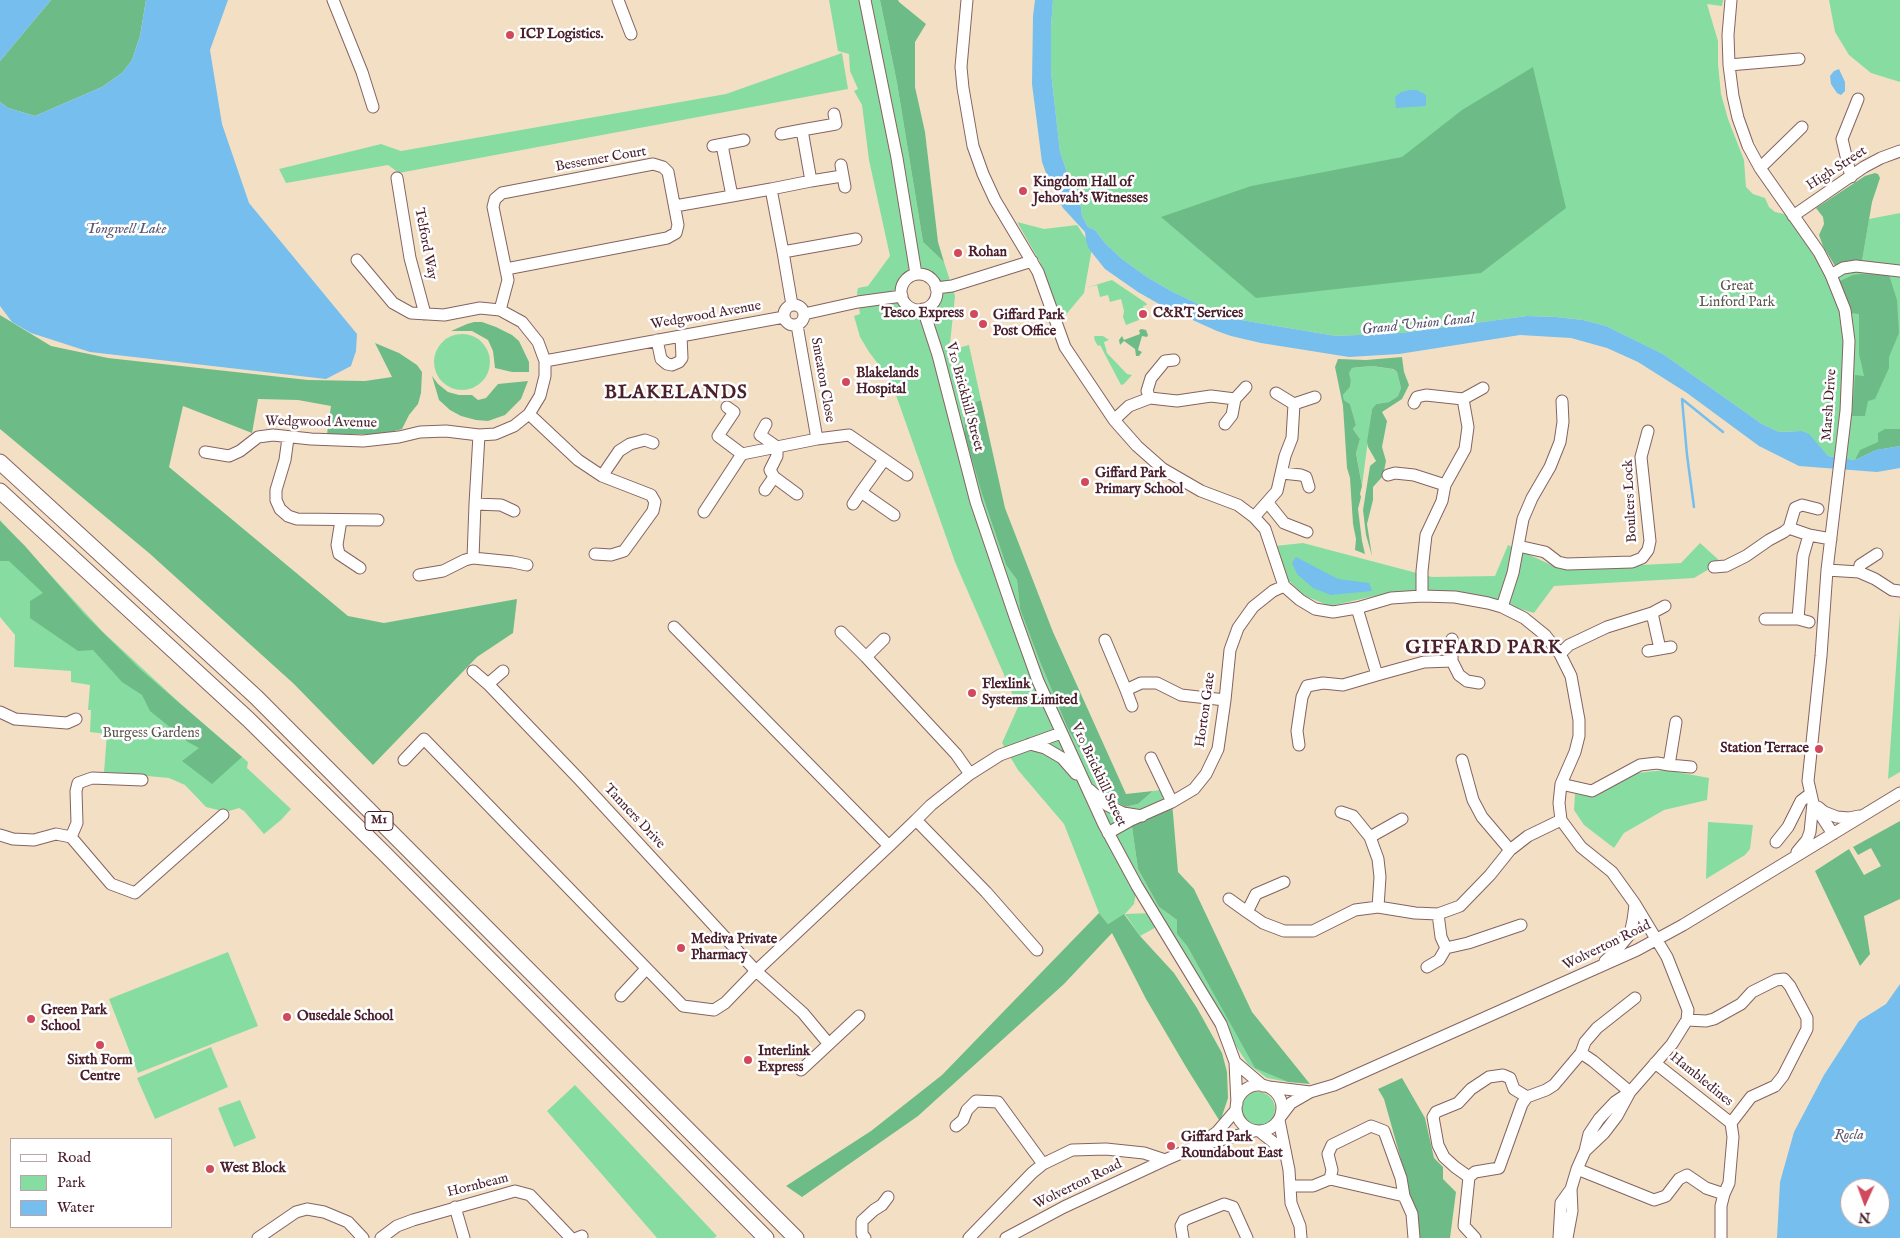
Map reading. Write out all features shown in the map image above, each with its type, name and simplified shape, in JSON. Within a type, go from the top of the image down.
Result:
[{"type":"highway","name":"M1","points":[[0,462],[256,698],[796,1238]]},
{"type":"highway","name":"M1","points":[[0,491],[254,725],[384,853],[762,1234]]},
{"type":"street","points":[[333,0],[362,72],[373,106]]},
{"type":"street","points":[[618,0],[631,34]]},
{"type":"street","points":[[865,0],[897,158],[916,274]]},
{"type":"street","points":[[967,0],[962,67],[965,107],[973,146],[995,200],[1038,272],[1065,347],[1114,420],[1137,446],[1164,468],[1201,491],[1238,506],[1254,517],[1265,529],[1284,586],[1300,600],[1315,609],[1333,612],[1357,608],[1392,598],[1422,596],[1454,597],[1502,607],[1524,618],[1545,635],[1560,654],[1570,676],[1579,720],[1579,736],[1575,752],[1561,784],[1559,804],[1561,820],[1581,847],[1612,872],[1635,904],[1667,957],[1688,1010],[1687,1020],[1672,1044],[1630,1092],[1608,1127],[1585,1151],[1570,1189],[1561,1204],[1559,1238]]},
{"type":"street","name":"Marsh Drive","points":[[1731,0],[1728,35],[1729,65],[1738,118],[1748,146],[1760,168],[1819,252],[1845,310],[1849,341],[1842,455],[1827,570],[1808,781],[1812,799],[1833,834]]},
{"type":"street","points":[[1729,65],[1799,59]]},
{"type":"street","points":[[1850,177],[1842,139],[1858,99]]},
{"type":"street","points":[[781,134],[836,124],[834,114]]},
{"type":"street","points":[[1760,168],[1802,127]]},
{"type":"street","points":[[802,130],[811,182]]},
{"type":"street","points":[[732,196],[718,145],[744,140]]},
{"type":"street","name":"High Street","points":[[1793,216],[1881,158],[1900,151]]},
{"type":"street","name":"Bessemer Court","points":[[500,310],[508,280],[493,207],[495,199],[502,193],[652,164],[663,166],[668,172],[678,225],[676,233],[667,238],[506,270]]},
{"type":"street","points":[[675,206],[842,176]]},
{"type":"street","name":"Telford Way","points":[[398,178],[410,258],[425,314]]},
{"type":"street","points":[[771,189],[792,305]]},
{"type":"street","points":[[783,252],[856,239]]},
{"type":"street","name":"Wedgwood Avenue","points":[[205,452],[229,456],[240,451],[258,437],[273,435],[288,438],[363,441],[399,437],[420,432],[446,431],[480,435],[495,434],[514,426],[529,414],[540,396],[545,376],[545,361],[538,342],[522,322],[500,310],[480,308],[444,315],[411,313],[392,303],[357,260]]},
{"type":"street","points":[[936,288],[952,286],[1032,261]]},
{"type":"street","points":[[1830,275],[1843,268],[1856,266],[1900,271]]},
{"type":"street","points":[[916,274],[930,278],[936,288],[937,293],[934,302],[923,309],[909,307],[902,296],[903,284],[907,279],[916,274]]},
{"type":"street","points":[[804,314],[858,302],[902,296]]},
{"type":"street","points":[[792,305],[800,307],[804,314],[803,320],[796,325],[790,325],[784,317],[785,310],[792,305]]},
{"type":"street","name":"V10 Brickhill Street","points":[[923,309],[938,355],[976,502],[1038,681],[1108,833],[1137,886],[1221,1024],[1235,1062],[1237,1107]]},
{"type":"street","name":"Wedgwood Avenue","points":[[545,361],[784,317]]},
{"type":"street","name":"Smeaton Close","points":[[796,325],[818,439]]},
{"type":"street","points":[[657,340],[661,359],[667,364],[672,365],[679,362],[682,358],[681,336]]},
{"type":"street","points":[[1150,398],[1147,392],[1151,378],[1165,361],[1174,360]]},
{"type":"street","points":[[1224,424],[1232,414],[1235,399],[1246,387]]},
{"type":"street","points":[[1414,403],[1417,398],[1426,394],[1457,399],[1483,388]]},
{"type":"street","points":[[1276,393],[1294,404],[1315,397]]},
{"type":"street","points":[[1114,420],[1128,406],[1150,398],[1177,401],[1211,396],[1235,399]]},
{"type":"street","points":[[1422,596],[1422,571],[1426,534],[1442,501],[1446,485],[1465,450],[1468,427],[1457,399]]},
{"type":"street","points":[[1502,607],[1513,573],[1523,519],[1532,498],[1550,467],[1560,442],[1563,422],[1562,401]]},
{"type":"street","points":[[1254,517],[1277,491],[1285,456],[1292,438],[1294,404]]},
{"type":"street","points":[[704,512],[742,454],[718,436],[734,412],[727,407]]},
{"type":"street","points":[[529,414],[578,460],[602,476],[651,495],[655,502],[652,511],[624,551],[611,555],[594,554]]},
{"type":"street","points":[[766,424],[760,436],[777,447],[777,456],[770,470],[774,477],[797,494]]},
{"type":"street","name":"Boulters Lock","points":[[1518,546],[1545,552],[1558,562],[1567,564],[1632,562],[1642,558],[1648,550],[1650,540],[1641,457],[1648,431]]},
{"type":"street","points":[[473,558],[480,435]]},
{"type":"street","name":"Smeaton Close","points":[[742,454],[849,435],[907,475]]},
{"type":"street","points":[[288,438],[285,460],[276,490],[276,500],[280,509],[288,516],[297,518],[378,520]]},
{"type":"street","points":[[602,476],[620,450],[630,444],[645,440],[653,443]]},
{"type":"street","points":[[853,504],[884,460]]},
{"type":"street","points":[[1282,473],[1306,477],[1309,487]]},
{"type":"street","points":[[1388,474],[1414,475],[1446,485]]},
{"type":"street","points":[[765,490],[774,477]]},
{"type":"street","points":[[861,492],[894,515]]},
{"type":"street","points":[[1268,503],[1284,523],[1306,532]]},
{"type":"street","points":[[475,504],[501,505],[514,511]]},
{"type":"street","points":[[1714,567],[1726,566],[1746,556],[1789,528],[1795,508],[1802,505],[1818,509]]},
{"type":"street","points":[[341,520],[337,545],[339,554],[360,568]]},
{"type":"street","points":[[1789,528],[1809,535],[1831,539]]},
{"type":"street","points":[[1798,619],[1804,556],[1809,535]]},
{"type":"street","points":[[1859,572],[1860,565],[1877,554]]},
{"type":"street","points":[[418,575],[443,571],[473,558],[527,565]]},
{"type":"street","points":[[1827,570],[1859,572],[1875,579],[1892,590],[1900,591]]},
{"type":"street","name":"Horton Gate","points":[[1108,833],[1172,802],[1194,789],[1206,774],[1218,749],[1230,650],[1238,628],[1253,607],[1273,591],[1284,586]]},
{"type":"street","points":[[1560,654],[1569,645],[1607,627],[1652,613],[1665,606]]},
{"type":"street","points":[[1357,608],[1377,675]]},
{"type":"street","points":[[1648,651],[1666,648],[1652,613]]},
{"type":"street","points":[[1765,619],[1798,619],[1809,622]]},
{"type":"street","points":[[674,627],[889,846]]},
{"type":"street","points":[[841,632],[956,754],[970,774]]},
{"type":"street","points":[[866,657],[884,639]]},
{"type":"street","points":[[1452,639],[1452,662],[1459,675],[1467,681],[1479,683]]},
{"type":"street","points":[[1105,640],[1132,706]]},
{"type":"street","points":[[1299,745],[1297,731],[1302,697],[1308,686],[1324,683],[1343,685],[1424,662],[1452,662]]},
{"type":"street","name":"Tanners Drive","points":[[473,671],[488,684],[583,784],[756,971],[803,1014],[828,1043]]},
{"type":"street","points":[[488,684],[503,671]]},
{"type":"street","points":[[1126,690],[1142,683],[1157,683],[1182,695],[1225,700]]},
{"type":"street","points":[[0,712],[15,719],[67,723],[76,719]]},
{"type":"street","points":[[1670,765],[1676,722]]},
{"type":"street","points":[[404,760],[424,740],[683,1006],[714,1010],[725,1003],[756,971],[931,805],[970,774],[1000,755],[1061,733]]},
{"type":"street","points":[[1030,744],[1045,748],[1062,758],[1107,805],[1123,813],[1142,816]]},
{"type":"street","points":[[1151,758],[1172,802]]},
{"type":"street","points":[[1462,760],[1473,800],[1482,817],[1510,850]]},
{"type":"street","points":[[1561,784],[1592,792],[1640,765],[1657,763],[1691,767]]},
{"type":"street","points":[[71,837],[77,823],[76,791],[78,783],[92,778],[142,780]]},
{"type":"street","name":"Wolverton Road","points":[[1280,1118],[1291,1104],[1310,1092],[1334,1085],[1591,971],[1656,940],[1900,793]]},
{"type":"street","points":[[1812,799],[1824,812],[1837,817],[1849,818],[1865,814]]},
{"type":"street","points":[[1776,842],[1788,826],[1801,802],[1812,799]]},
{"type":"street","points":[[1788,862],[1807,840],[1810,832],[1812,799]]},
{"type":"street","points":[[1341,812],[1352,816],[1366,833],[1378,859],[1380,877],[1378,907]]},
{"type":"street","points":[[0,835],[13,839],[34,840],[56,834],[71,837],[110,884],[135,893],[223,815]]},
{"type":"street","points":[[1366,833],[1402,819]]},
{"type":"street","points":[[916,820],[986,892],[1037,950]]},
{"type":"street","points":[[1229,899],[1263,923],[1284,931],[1313,930],[1355,910],[1378,907],[1415,913],[1438,914],[1460,906],[1490,875],[1510,850],[1528,836],[1561,820]]},
{"type":"street","points":[[1247,912],[1256,894],[1284,882]]},
{"type":"street","points":[[1591,971],[1615,952],[1630,934],[1635,904]]},
{"type":"street","points":[[1438,914],[1441,937],[1446,948]]},
{"type":"street","points":[[1428,967],[1439,960],[1446,948],[1468,943],[1521,925]]},
{"type":"street","points":[[621,996],[646,970]]},
{"type":"street","points":[[1687,1020],[1706,1021],[1714,1019],[1741,1004],[1752,992],[1776,980],[1784,979],[1790,986],[1807,1018],[1807,1029],[1783,1076],[1775,1086],[1750,1097],[1731,1123]]},
{"type":"street","points":[[1475,1238],[1464,1226],[1469,1177],[1475,1172],[1499,1168],[1522,1104],[1527,1097],[1554,1085],[1581,1053],[1585,1042],[1597,1028],[1635,998]]},
{"type":"street","points":[[800,1070],[859,1016]]},
{"type":"street","points":[[1581,1053],[1630,1092]]},
{"type":"street","name":"V10 Brickhill Street","points":[[1235,1062],[1266,1087]]},
{"type":"street","name":"Hambledines","points":[[1655,1063],[1731,1123],[1733,1137],[1729,1183],[1721,1206],[1721,1238]]},
{"type":"street","points":[[1469,1177],[1455,1168],[1444,1157],[1438,1145],[1433,1117],[1436,1112],[1458,1102],[1472,1089],[1490,1077],[1503,1075],[1510,1078],[1514,1089],[1527,1097]]},
{"type":"street","points":[[1285,1154],[1273,1142],[1242,1123],[1237,1107],[1243,1092],[1256,1086],[1266,1087],[1279,1096],[1282,1109],[1280,1118],[1289,1170],[1291,1203],[1300,1226],[1300,1238]]},
{"type":"street","name":"Wolverton Road","points":[[1266,1087],[1310,1092]]},
{"type":"street","points":[[956,1126],[963,1120],[967,1110],[976,1101],[998,1102],[1043,1164]]},
{"type":"street","name":"Wolverton Road","points":[[1195,1147],[1217,1132],[1237,1107]]},
{"type":"street","points":[[1256,1131],[1271,1128],[1280,1118]]},
{"type":"street","points":[[1330,1179],[1332,1170],[1328,1154],[1332,1145],[1371,1126],[1384,1131],[1401,1178],[1404,1196],[1412,1214],[1414,1238]]},
{"type":"street","name":"Wolverton Road","points":[[1006,1238],[1064,1207],[1195,1147],[1256,1131]]},
{"type":"street","name":"Wolverton Road","points":[[969,1238],[1032,1173],[1043,1164],[1072,1150],[1106,1149],[1144,1153],[1165,1160]]},
{"type":"street","points":[[1577,1169],[1654,1200],[1666,1196],[1679,1179],[1687,1175],[1706,1188],[1724,1194]]},
{"type":"street","points":[[1290,1186],[1312,1186],[1330,1179],[1404,1196]]},
{"type":"street","points":[[1567,1238],[1572,1212],[1570,1189]]},
{"type":"street","name":"Hornbeam","points":[[381,1238],[398,1226],[413,1220],[515,1191],[525,1192],[530,1195],[570,1238]]},
{"type":"street","points":[[865,1238],[862,1234],[862,1221],[882,1205],[888,1197]]},
{"type":"street","points":[[1183,1238],[1181,1226],[1184,1220],[1224,1204],[1233,1207],[1247,1238]]},
{"type":"street","points":[[455,1207],[464,1238]]},
{"type":"street","points":[[258,1238],[296,1212],[307,1209],[324,1212],[348,1222],[363,1238]]},
{"type":"green space","points":[[51,0],[146,0],[140,36],[132,60],[122,73],[102,87],[35,116],[8,108],[0,102],[0,61]]},
{"type":"green space","points":[[829,0],[880,0],[897,83],[923,242],[944,262],[955,296],[950,344],[952,344],[954,349],[969,345],[981,400],[964,406],[983,497],[1006,565],[1017,580],[1020,609],[1068,729],[1107,796],[1125,807],[1138,804],[1153,791],[1166,789],[1172,802],[1131,820],[1138,869],[1159,907],[1177,920],[1177,934],[1187,946],[1255,1067],[1288,1082],[1267,1078],[1248,1064],[1160,925],[1140,936],[1125,914],[1108,924],[1099,913],[1064,824],[1018,770],[1002,743],[1018,707],[955,562],[891,381],[860,337],[854,316],[860,314],[858,288],[868,286],[890,256],[869,160],[862,105],[854,91],[858,89],[850,71],[849,54],[838,51]],"holes":[[[916,274],[922,274],[930,278],[934,282],[937,293],[932,304],[918,310],[906,304],[902,296],[903,284],[907,279]],[[1137,887],[1153,913],[1125,914],[1134,904]]]},
{"type":"green space","points":[[880,0],[898,0],[926,24],[915,42],[915,87],[925,132],[938,242],[944,262],[923,242],[897,83]]},
{"type":"green space","name":"Great Linford Park","points":[[1053,0],[1723,0],[1722,6],[1707,4],[1718,41],[1721,94],[1728,119],[1744,160],[1746,187],[1753,194],[1765,198],[1769,207],[1775,212],[1793,216],[1831,275],[1861,267],[1869,219],[1900,213],[1900,446],[1876,450],[1855,460],[1828,456],[1800,431],[1779,432],[1762,424],[1663,354],[1606,326],[1583,320],[1527,316],[1401,333],[1336,336],[1235,319],[1171,291],[1122,259],[1105,243],[1095,230],[1088,227],[1082,216],[1081,207],[1060,152],[1051,72]]},
{"type":"green space","points":[[1829,0],[1900,0],[1900,82],[1871,73],[1849,55],[1835,32]]},
{"type":"green space","points":[[842,53],[848,89],[399,173],[388,165],[286,183],[279,169],[381,144],[401,151],[726,94]]},
{"type":"green space","points":[[1533,67],[1566,208],[1481,273],[1256,298],[1161,217],[1251,186],[1402,157],[1462,110]]},
{"type":"green space","points":[[1875,173],[1880,178],[1872,202],[1861,267],[1838,271],[1823,246],[1819,235],[1824,224],[1823,217],[1816,208],[1865,176]]},
{"type":"green space","points":[[1017,222],[1044,229],[1077,225],[1092,248],[1084,293],[1059,323],[1040,262]]},
{"type":"green space","points":[[1853,275],[1889,275],[1897,300],[1899,333],[1889,357],[1889,368],[1875,399],[1868,401],[1865,416],[1852,416],[1855,375],[1864,376],[1859,354],[1859,314],[1850,313],[1840,281]]},
{"type":"green space","points":[[1112,280],[1146,303],[1147,305],[1143,306],[1144,309],[1137,311],[1139,320],[1126,325],[1121,299],[1110,302],[1108,295],[1100,297],[1097,285],[1085,288]]},
{"type":"green space","points":[[0,315],[51,346],[108,358],[308,380],[365,381],[392,377],[375,343],[399,353],[417,365],[422,372],[421,393],[418,404],[409,415],[402,429],[383,434],[327,434],[331,406],[298,400],[258,399],[252,433],[183,406],[169,467],[348,616],[384,623],[517,599],[513,633],[477,657],[373,765],[294,684],[149,553],[0,429]]},
{"type":"green space","points":[[474,322],[482,322],[496,327],[519,341],[529,362],[529,372],[512,372],[495,368],[493,351],[488,340],[472,331],[451,331]]},
{"type":"green space","points":[[1139,330],[1146,330],[1148,335],[1147,337],[1142,336],[1138,350],[1142,352],[1139,356],[1136,356],[1135,349],[1124,341],[1120,345],[1119,340],[1122,336],[1124,340],[1140,334]]},
{"type":"green space","points":[[456,334],[468,334],[478,338],[486,346],[490,362],[486,378],[478,386],[468,390],[456,390],[446,386],[438,378],[434,368],[434,356],[438,346],[446,338]]},
{"type":"green space","points":[[1095,336],[1103,336],[1109,340],[1104,342],[1107,353],[1127,374],[1132,375],[1124,384],[1121,385],[1100,345],[1098,346],[1095,341]]},
{"type":"green space","points":[[1402,357],[1404,372],[1409,385],[1402,399],[1382,412],[1387,421],[1382,447],[1386,461],[1383,476],[1373,487],[1373,500],[1367,524],[1372,556],[1366,535],[1363,510],[1370,466],[1376,461],[1367,442],[1372,409],[1376,404],[1389,402],[1398,396],[1401,388],[1397,372],[1393,369],[1372,366],[1352,368],[1349,373],[1350,387],[1343,395],[1344,400],[1350,404],[1356,425],[1353,429],[1360,439],[1356,453],[1362,486],[1358,509],[1365,554],[1355,550],[1356,539],[1353,524],[1350,478],[1347,468],[1343,406],[1335,367],[1338,359],[1366,360]]},
{"type":"green space","points":[[1372,366],[1392,369],[1397,372],[1401,388],[1398,396],[1389,402],[1376,404],[1372,409],[1362,486],[1356,452],[1360,439],[1353,429],[1356,425],[1350,404],[1344,400],[1343,395],[1350,387],[1351,381],[1348,373],[1352,368]]},
{"type":"green space","points":[[432,376],[448,392],[459,395],[472,395],[478,400],[486,398],[498,384],[528,381],[521,399],[505,415],[488,421],[461,416],[450,410],[439,400]]},
{"type":"green space","points":[[981,400],[1005,508],[1053,632],[1126,794],[1153,791],[1138,804],[1125,807],[1107,796],[1068,729],[1040,662],[1020,609],[1017,580],[1006,565],[965,435],[964,406]]},
{"type":"green space","points":[[1885,429],[1900,429],[1900,446],[1876,450],[1855,460],[1860,450],[1878,442],[1878,433]]},
{"type":"green space","name":"Burgess Gardens","points":[[0,520],[103,632],[182,705],[248,762],[247,768],[291,809],[281,820],[264,834],[244,811],[239,808],[226,812],[206,807],[185,785],[169,778],[104,772],[107,734],[90,732],[91,710],[88,710],[90,685],[71,682],[71,671],[14,667],[15,635],[0,617]]},
{"type":"green space","points":[[0,521],[25,546],[84,614],[141,670],[242,757],[212,784],[182,761],[199,748],[188,742],[150,711],[142,695],[122,682],[93,650],[78,651],[30,618],[30,601],[43,593],[9,561],[0,561]]},
{"type":"green space","points":[[1303,543],[1432,577],[1495,576],[1508,545],[1560,569],[1681,563],[1700,543],[1721,562],[1694,578],[1554,586],[1534,613],[1464,593],[1388,593],[1330,606],[1305,596],[1288,580],[1275,546]]},
{"type":"green space","points":[[1900,612],[1900,772],[1888,779]]},
{"type":"green space","points":[[1666,770],[1709,778],[1707,800],[1664,810],[1624,833],[1614,848],[1584,825],[1574,810],[1575,794],[1594,797],[1636,773]]},
{"type":"green space","points":[[1172,802],[1178,872],[1194,889],[1252,1012],[1310,1084],[1288,1082],[1255,1068],[1187,946],[1177,934],[1177,920],[1159,907],[1138,869],[1131,820]]},
{"type":"green space","points":[[1900,821],[1900,899],[1864,916],[1870,954],[1860,966],[1815,871],[1849,849],[1864,875],[1881,866],[1871,848],[1858,855],[1853,847]]},
{"type":"green space","points":[[1708,822],[1753,825],[1750,849],[1745,855],[1706,879]]},
{"type":"green space","points":[[1099,913],[1108,924],[1124,914],[1140,936],[1174,973],[1197,1008],[1222,1053],[1227,1072],[1228,1098],[1221,1119],[1219,1120],[1146,999],[1112,933],[1064,984],[918,1116],[802,1197],[786,1186],[871,1131],[942,1075]]},
{"type":"green space","points":[[228,952],[258,1026],[138,1073],[109,999]]},
{"type":"green space","points":[[211,1047],[228,1087],[155,1119],[137,1078]]},
{"type":"green space","points":[[1402,1078],[1425,1118],[1434,1158],[1443,1167],[1443,1179],[1456,1192],[1450,1238],[1417,1238],[1407,1181],[1384,1099],[1378,1089]]},
{"type":"green space","points":[[575,1085],[717,1236],[714,1238],[657,1238],[547,1111]]},
{"type":"green space","points":[[1258,1092],[1265,1093],[1270,1097],[1274,1102],[1274,1116],[1270,1121],[1265,1125],[1258,1126],[1251,1125],[1246,1121],[1242,1116],[1241,1109],[1242,1102],[1246,1097],[1251,1093]]},
{"type":"green space","points":[[240,1100],[256,1138],[234,1147],[218,1108]]},
{"type":"water","points":[[0,0],[51,0],[0,61]]},
{"type":"water","name":"Tongwell Lake","points":[[146,0],[228,0],[210,50],[222,124],[249,203],[357,334],[356,351],[351,366],[326,379],[90,352],[31,333],[12,322],[0,306],[0,102],[8,108],[35,116],[102,87],[122,73],[132,60],[140,36]]},
{"type":"water","points":[[1035,0],[1053,0],[1051,72],[1060,152],[1081,207],[1082,216],[1088,227],[1095,230],[1105,243],[1122,259],[1171,291],[1235,319],[1336,336],[1401,333],[1527,316],[1583,320],[1606,326],[1663,354],[1762,424],[1779,432],[1801,431],[1809,434],[1828,456],[1855,460],[1876,450],[1900,446],[1900,468],[1877,472],[1799,466],[1759,446],[1687,393],[1638,362],[1607,348],[1571,338],[1520,335],[1399,354],[1349,357],[1261,343],[1231,336],[1166,308],[1138,292],[1105,269],[1089,249],[1085,232],[1063,208],[1051,187],[1042,162],[1032,84]]},
{"type":"water","points":[[1839,69],[1845,82],[1845,91],[1841,95],[1837,93],[1831,84],[1830,76]]},
{"type":"water","points":[[1417,90],[1426,95],[1426,106],[1396,108],[1395,97],[1401,92]]},
{"type":"water","points":[[1296,557],[1338,579],[1369,583],[1372,591],[1331,595],[1313,588],[1297,574],[1292,563]]},
{"type":"water","name":"Rocla","points":[[1900,984],[1900,1238],[1777,1238],[1780,1182],[1794,1132],[1824,1075],[1859,1021],[1886,1004]]},
{"type":"waterway","points":[[1694,507],[1682,399],[1723,432]]},
{"type":"place","name":"ICP Logistics.","points":[[510,35]]},
{"type":"place","name":"Kingdom Hall of Jehovah's Witnesses","points":[[1023,191]]},
{"type":"place","name":"Rohan","points":[[958,253]]},
{"type":"place","name":"Tesco Express","points":[[974,314]]},
{"type":"place","name":"C&RT Services","points":[[1143,314]]},
{"type":"place","name":"Giffard Park Post Office","points":[[983,324]]},
{"type":"place","name":"Blakelands Hospital","points":[[846,382]]},
{"type":"place","name":"Giffard Park Primary School","points":[[1085,482]]},
{"type":"place","name":"Flexlink Systems Limited","points":[[972,693]]},
{"type":"place","name":"Station Terrace","points":[[1819,749]]},
{"type":"place","name":"Mediva Private Pharmacy","points":[[681,948]]},
{"type":"place","name":"Ousedale School","points":[[287,1017]]},
{"type":"place","name":"Green Park School","points":[[31,1019]]},
{"type":"place","name":"Sixth Form Centre","points":[[100,1045]]},
{"type":"place","name":"Interlink Express","points":[[748,1060]]},
{"type":"place","name":"Giffard Park Roundabout East","points":[[1171,1146]]},
{"type":"place","name":"West Block","points":[[210,1169]]},
{"type":"district","name":"BLAKELANDS","points":[[676,394]]},
{"type":"district","name":"GIFFARD PARK","points":[[1484,649]]},
{"type":"water label","name":"Grand Union Canal","points":[[1418,325]]}]
